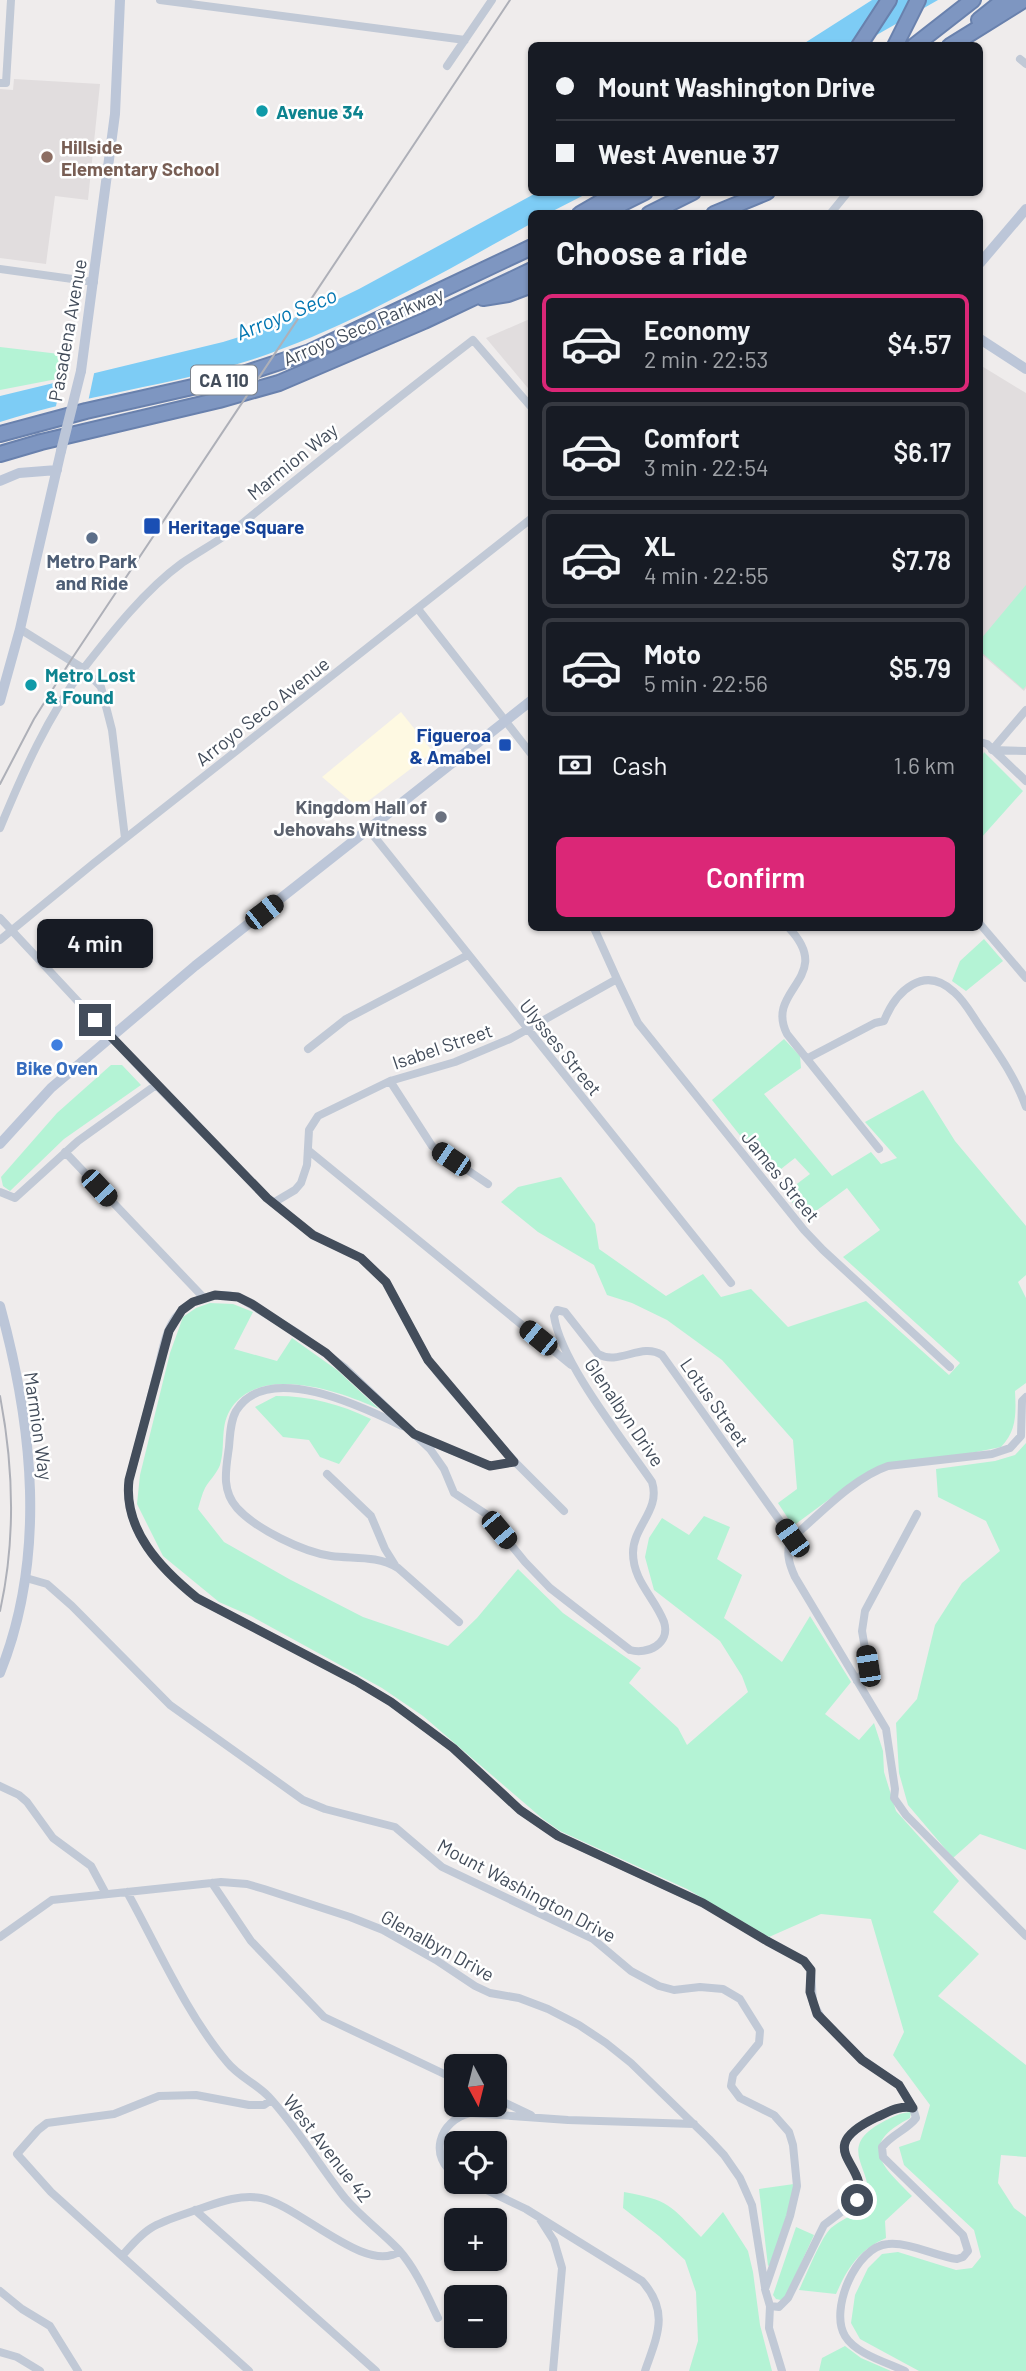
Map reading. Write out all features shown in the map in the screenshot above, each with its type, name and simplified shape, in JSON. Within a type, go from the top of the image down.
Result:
[{"type":"highway","points":[[862,42],[889,0]]},
{"type":"highway","points":[[897,42],[918,0]]},
{"type":"highway","points":[[919,42],[973,0]]},
{"type":"highway","points":[[954,42],[1004,0]]},
{"type":"highway","points":[[956,42],[1024,0]]},
{"type":"highway","points":[[587,210],[611,196]]},
{"type":"highway","points":[[609,210],[637,196]]},
{"type":"highway","points":[[657,210],[685,196]]},
{"type":"highway","points":[[724,210],[757,196]]},
{"type":"highway","points":[[437,293],[528,242]]},
{"type":"highway","name":"Arroyo Seco Parkway","points":[[0,434],[86,411],[228,379],[310,352],[528,249]]},
{"type":"highway","name":"Arroyo Seco Parkway","points":[[0,454],[279,383],[528,272]]},
{"type":"highway","points":[[467,301],[508,294],[528,286]]},
{"type":"main road","name":"Pasadena Avenue","points":[[0,701],[20,629],[81,371],[115,114],[120,0]]},
{"type":"main road","points":[[983,259],[1026,209]]},
{"type":"main road","points":[[983,341],[1026,369]]},
{"type":"main road","points":[[0,481],[19,473],[57,470]]},
{"type":"main road","points":[[0,1144],[51,1088],[195,966],[528,703]]},
{"type":"main road","name":"Marmion Way","points":[[0,1307],[23,1419],[29,1465],[31,1527],[26,1578],[17,1624],[0,1674]]},
{"type":"street","points":[[0,83],[6,83],[11,0]]},
{"type":"street","points":[[160,0],[465,40]]},
{"type":"street","points":[[447,66],[492,0]]},
{"type":"street","points":[[833,210],[845,196]]},
{"type":"street","points":[[0,269],[94,282]]},
{"type":"street","name":"Marmion Way","points":[[0,828],[38,744],[57,709],[84,669],[153,589],[181,564],[225,538],[473,340],[528,403]]},
{"type":"street","name":"Arroyo Seco Avenue","points":[[12,930],[528,520]]},
{"type":"street","points":[[418,609],[528,750]]},
{"type":"street","points":[[20,629],[84,669],[101,687],[112,730],[125,838]]},
{"type":"street","points":[[992,750],[1026,710]]},
{"type":"street","points":[[983,743],[1026,781]]},
{"type":"street","points":[[992,750],[1026,751]]},
{"type":"street","name":"Ulysses Street","points":[[369,830],[731,1283]]},
{"type":"street","points":[[0,918],[156,1085],[273,1203],[313,1235],[361,1258],[386,1282],[428,1360],[514,1462],[564,1511]]},
{"type":"street","points":[[983,928],[1026,978]]},
{"type":"street","points":[[0,940],[12,930]]},
{"type":"street","points":[[595,931],[617,979]]},
{"type":"street","points":[[792,931],[804,946],[807,955],[800,979],[781,1012],[782,1023],[787,1034],[879,1149]]},
{"type":"street","points":[[308,1049],[346,1019],[468,955]]},
{"type":"street","name":"Isabel Street","points":[[273,1203],[302,1183],[306,1174],[309,1130],[318,1116],[390,1081],[483,1052],[617,979]]},
{"type":"street","name":"James Street","points":[[617,979],[638,1023],[804,1230],[950,1367]]},
{"type":"street","points":[[808,1058],[875,1023],[884,1021],[889,1008],[905,988],[922,981],[940,983],[960,998],[1007,1067],[1026,1107]]},
{"type":"street","points":[[390,1081],[432,1146],[488,1184]]},
{"type":"street","points":[[0,1192],[15,1198],[65,1152],[156,1085]]},
{"type":"street","points":[[308,1150],[576,1369]]},
{"type":"street","points":[[65,1152],[203,1297],[182,1310],[169,1331],[129,1480],[129,1511],[144,1540],[166,1571],[206,1603],[391,1702],[453,1748],[520,1810],[558,1836],[703,1903],[804,1961],[811,1970],[810,1992],[817,2014],[862,2060],[899,2085],[916,2118],[909,2127],[889,2139],[882,2147],[883,2157],[963,2235],[968,2251],[957,2259],[886,2244],[861,2261],[849,2280],[842,2296],[839,2321],[844,2334],[851,2343],[905,2371]]},
{"type":"street","name":"Glenalbyn Drive","points":[[203,1297],[226,1294],[252,1304],[344,1367],[438,1458],[454,1493],[486,1514],[550,1588],[630,1650],[638,1652],[653,1649],[663,1637],[664,1623],[640,1581],[633,1553],[637,1532],[655,1500],[655,1490],[576,1369],[555,1326],[554,1316],[557,1310]]},
{"type":"street","name":"Lotus Street","points":[[557,1310],[565,1312],[604,1358],[654,1350],[662,1355],[792,1538]]},
{"type":"street","points":[[398,1567],[379,1559],[327,1556],[261,1527],[235,1506],[226,1487],[225,1476],[232,1423],[237,1410],[258,1393],[269,1389],[279,1388],[335,1397],[490,1466],[514,1462]]},
{"type":"street","points":[[1024,1399],[1021,1436],[1010,1448],[992,1454],[888,1466],[875,1471],[792,1538],[788,1546],[791,1570],[886,1729],[895,1788],[894,1798],[900,1808],[1026,1936]]},
{"type":"street","points":[[327,1474],[371,1516],[385,1549],[398,1567],[459,1622]]},
{"type":"street","points":[[857,1681],[868,1666],[862,1631],[865,1611],[918,1514]]},
{"type":"street","name":"Mount Washington Drive","points":[[26,1578],[47,1584],[72,1606],[170,1705],[303,1800],[325,1809],[395,1827],[442,1867],[593,1939],[631,1971],[659,1986],[674,1990],[700,1987],[723,1989],[740,2000],[761,2036],[759,2043],[733,2075],[731,2086],[740,2098],[774,2115],[789,2132],[797,2186],[790,2216],[765,2289]]},
{"type":"street","points":[[0,1786],[27,1802],[53,1838],[91,1866],[106,1894]]},
{"type":"street","points":[[212,1882],[251,1941],[324,2017],[444,2074]]},
{"type":"street","name":"Glenalbyn Drive","points":[[0,1937],[52,1900],[212,1882],[247,1884],[383,1930],[490,1993],[519,1998],[568,2020],[606,2043],[631,2063],[724,2155],[748,2192],[765,2289]]},
{"type":"street","name":"West Avenue 42","points":[[127,1892],[183,1995],[219,2053],[235,2071],[258,2086],[295,2126],[356,2211],[400,2251],[426,2292],[438,2318]]},
{"type":"street","points":[[249,2371],[51,2192],[16,2154],[47,2123],[114,2115],[159,2096],[196,2095],[249,2105],[264,2105],[271,2100]]},
{"type":"street","points":[[508,2104],[546,2118]]},
{"type":"street","points":[[770,2306],[779,2307],[788,2298],[824,2225],[857,2200],[858,2179],[848,2163],[845,2150],[845,2141],[850,2133],[897,2108],[913,2108]]},
{"type":"street","points":[[444,2162],[439,2151],[441,2134],[453,2119],[470,2113],[694,2124]]},
{"type":"street","points":[[496,2194],[631,2273],[650,2290],[659,2309],[660,2321],[645,2371]]},
{"type":"street","points":[[122,2256],[155,2224],[234,2198],[263,2199],[275,2203],[370,2256],[393,2256],[400,2251]]},
{"type":"street","points":[[195,2210],[376,2371]]},
{"type":"street","points":[[538,2217],[554,2241],[562,2268],[553,2371]]},
{"type":"street","points":[[765,2289],[770,2306],[769,2328],[782,2371]]},
{"type":"street","points":[[0,2291],[22,2309],[50,2326],[78,2371]]},
{"type":"street","points":[[0,2352],[17,2357],[40,2371]]},
{"type":"shaded area","name":"Hillside Elementary School","points":[[14,79],[100,84],[88,200],[55,196],[46,264],[0,258],[0,89],[13,90]]},
{"type":"shaded area","points":[[528,320],[528,388],[486,338]]},
{"type":"shaded area","points":[[983,367],[1026,393],[1024,691],[983,656]]},
{"type":"shaded area","points":[[401,712],[433,752],[359,808],[322,777]]},
{"type":"green space","points":[[0,347],[68,355],[62,378],[0,390]]},
{"type":"green space","points":[[1026,585],[1026,686],[1023,689],[983,654],[983,636]]},
{"type":"green space","points":[[984,752],[1023,791],[983,836]]},
{"type":"green space","points":[[984,939],[1003,961],[966,991],[952,981],[960,961]]},
{"type":"green space","points":[[784,1039],[800,1056],[801,1068],[764,1094],[832,1176],[871,1152],[881,1164],[897,1158],[865,1122],[923,1090],[955,1141],[1026,1226],[1026,1275],[1018,1282],[1026,1298],[1026,1383],[1015,1391],[1014,1421],[1006,1441],[1001,1447],[862,1475],[793,1526],[778,1503],[797,1489],[793,1440],[722,1360],[667,1320],[632,1303],[607,1295],[594,1265],[538,1232],[501,1202],[518,1187],[561,1177],[595,1224],[599,1249],[666,1296],[703,1274],[721,1297],[751,1289],[788,1327],[866,1301],[949,1375],[960,1363],[843,1257],[880,1230],[847,1188],[805,1219],[785,1193],[810,1174],[795,1158],[772,1176],[712,1100]]},
{"type":"green space","points":[[111,1065],[122,1065],[141,1085],[64,1139],[10,1191],[3,1186],[1,1177],[57,1113]]},
{"type":"green space","points":[[210,1303],[233,1304],[253,1312],[234,1349],[277,1361],[292,1338],[337,1370],[379,1409],[324,1389],[282,1384],[263,1387],[246,1394],[228,1414],[220,1465],[205,1488],[198,1509],[224,1542],[289,1579],[363,1617],[448,1646],[477,1618],[518,1569],[563,1613],[641,1668],[629,1683],[678,1728],[687,1745],[748,1692],[742,1676],[720,1641],[654,1590],[645,1557],[649,1538],[662,1518],[689,1535],[704,1516],[730,1527],[717,1559],[742,1575],[724,1618],[782,1662],[810,1616],[851,1682],[825,1714],[859,1740],[874,1723],[883,1751],[884,1772],[896,1811],[959,1881],[933,1912],[979,1954],[938,1996],[1026,2065],[1026,2157],[1001,2155],[998,2183],[1014,2208],[1026,2217],[1026,2371],[919,2371],[860,2339],[851,2323],[855,2295],[868,2268],[882,2254],[898,2252],[956,2270],[972,2268],[981,2257],[974,2230],[904,2165],[899,2147],[920,2140],[930,2105],[893,2055],[904,2032],[871,1919],[821,1914],[769,1937],[687,1889],[560,1831],[423,1716],[382,1688],[251,1616],[219,1602],[163,1556],[137,1504],[140,1475],[170,1353],[183,1317]]},
{"type":"green space","points":[[276,1396],[325,1402],[371,1419],[339,1464],[320,1457],[309,1440],[283,1437],[255,1407]]},
{"type":"green space","points":[[1026,1443],[1026,1850],[980,1834],[953,1858],[908,1805],[899,1773],[896,1723],[917,1699],[935,1625],[962,1583],[1000,1551],[986,1521],[938,1497],[936,1469],[995,1461],[1015,1455]]},
{"type":"green space","points":[[911,2112],[910,2118],[884,2137],[880,2146],[884,2165],[912,2196],[885,2221],[886,2238],[868,2248],[855,2260],[836,2294],[799,2290],[827,2233],[859,2209],[867,2195],[867,2184],[858,2153],[866,2133],[899,2114]]},
{"type":"green space","points":[[794,2184],[793,2195],[771,2264],[768,2266],[759,2189]]},
{"type":"green space","points":[[624,2192],[660,2201],[701,2237],[723,2212],[748,2251],[760,2325],[772,2371],[689,2371],[698,2341],[696,2292],[685,2260],[623,2208]]},
{"type":"green space","points":[[796,2227],[814,2235],[786,2296],[781,2300],[776,2299],[773,2295]]},
{"type":"green space","points":[[845,2346],[861,2358],[891,2371],[819,2371],[822,2358]]},
{"type":"water","points":[[872,0],[938,0],[864,42],[806,42]]},
{"type":"water","name":"Arroyo Seco","points":[[530,196],[582,196],[555,210],[528,210],[528,225],[361,315],[290,346],[223,368],[0,422],[0,396],[223,342],[320,308]]},
{"type":"pier","points":[[95,369],[88,402],[55,410],[63,377]]},
{"type":"tram line","points":[[0,784],[34,719],[71,660],[510,0]]},
{"type":"tram line","points":[[0,1396],[8,1450],[11,1504],[9,1557],[0,1611]]},
{"type":"place","name":"Avenue 34","points":[[262,111]]},
{"type":"place","name":"Hillside Elementary School","points":[[47,157]]},
{"type":"place","name":"Heritage Square","points":[[152,526]]},
{"type":"place","name":"Metro Park and Ride","points":[[92,538]]},
{"type":"place","name":"Metro Lost & Found","points":[[31,685]]},
{"type":"place","name":"Figueroa & Amabel","points":[[505,745]]},
{"type":"place","name":"Kingdom Hall of Jehovahs Witness","points":[[441,817]]},
{"type":"place","name":"Bike Oven","points":[[57,1045]]},
{"type":"route","points":[[95,1020],[267,1198],[313,1235],[361,1258],[386,1282],[428,1360],[514,1462],[490,1466],[414,1434],[344,1367],[283,1324],[238,1297],[226,1294],[203,1297],[182,1310],[169,1331],[129,1480],[129,1511],[155,1557],[166,1571],[197,1598],[356,1681],[422,1723],[453,1748],[502,1795],[543,1827],[573,1844],[703,1903],[804,1961],[811,1970],[810,1992],[817,2014],[862,2060],[899,2085],[913,2108],[897,2108],[862,2124],[850,2133],[845,2141],[848,2163],[858,2179],[857,2200]]}]
